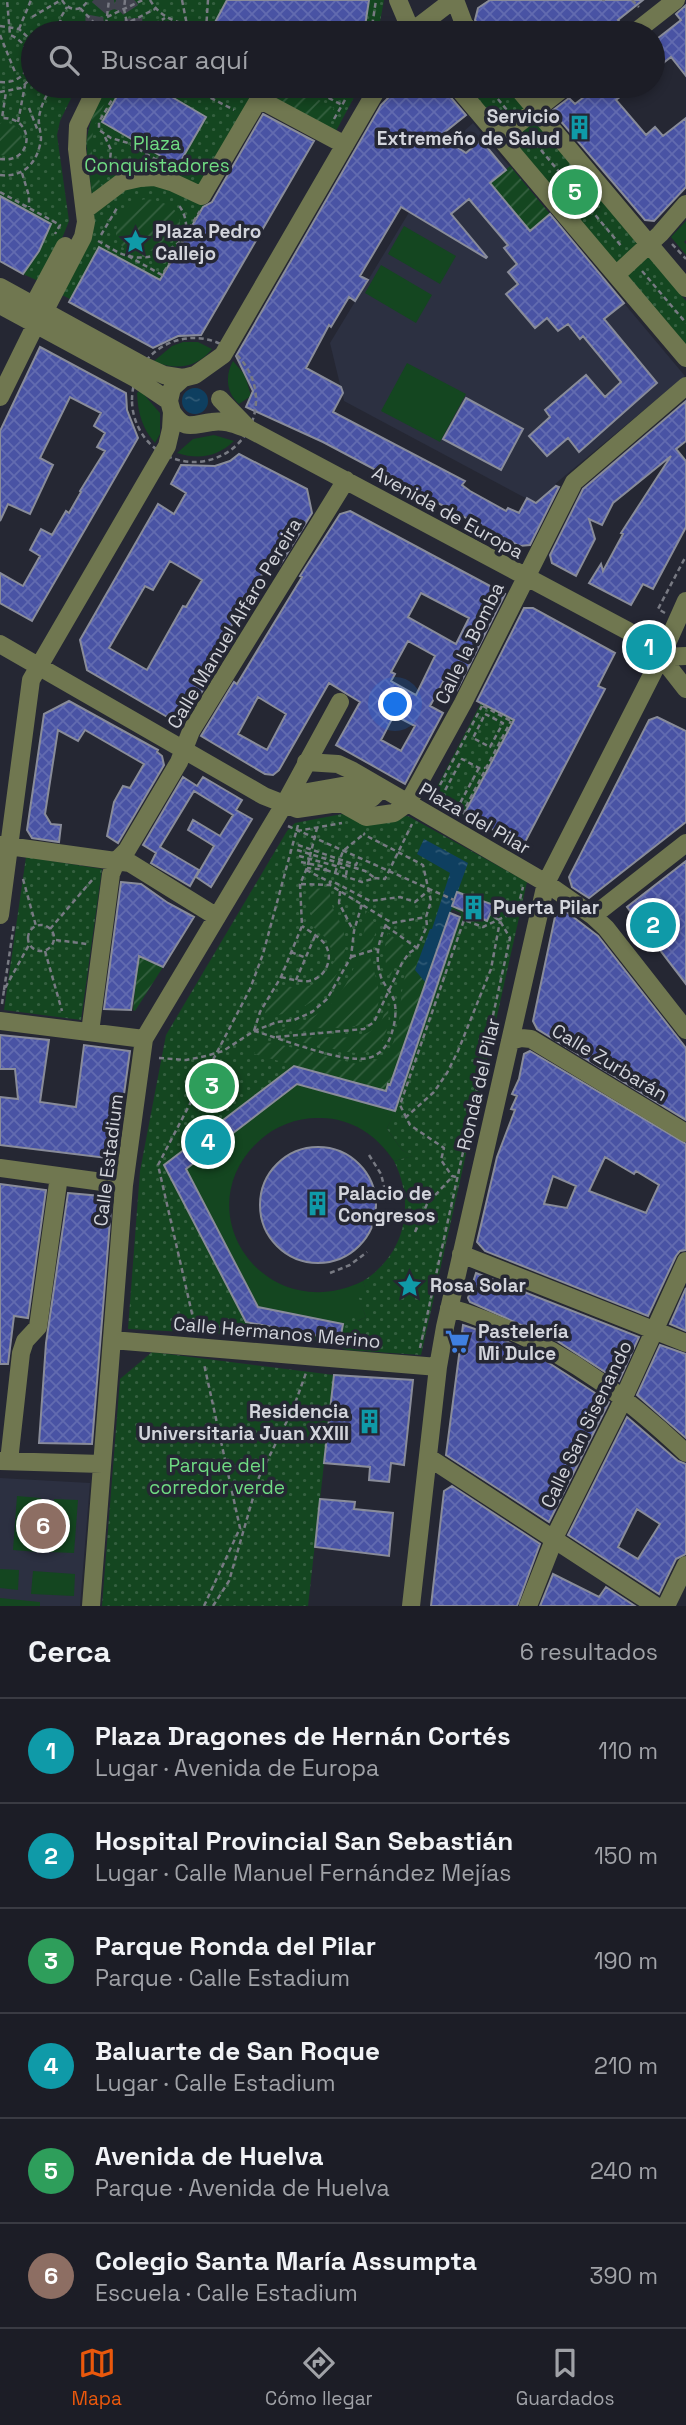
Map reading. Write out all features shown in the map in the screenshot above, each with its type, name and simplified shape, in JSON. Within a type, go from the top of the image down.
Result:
[{"type":"street","points":[[398,0],[406,21]]},
{"type":"street","points":[[427,21],[454,0],[463,21]]},
{"type":"street","points":[[649,21],[676,0]]},
{"type":"street","points":[[0,397],[72,233],[75,218],[66,145],[67,122],[84,98]]},
{"type":"street","points":[[38,314],[83,237],[86,222],[77,149],[78,126],[86,98]]},
{"type":"street","points":[[7,920],[5,845],[31,680],[165,450],[172,429],[172,388],[225,351],[372,98]]},
{"type":"street","points":[[466,98],[686,358]]},
{"type":"street","points":[[526,98],[686,288]]},
{"type":"street","points":[[500,138],[551,98]]},
{"type":"street","points":[[85,210],[122,182],[140,178],[154,177],[202,196],[259,99],[345,145]]},
{"type":"street","points":[[616,275],[686,204]]},
{"type":"street","points":[[0,287],[38,314],[139,372],[179,421],[188,426],[229,422],[249,429]]},
{"type":"street","points":[[0,304],[38,314]]},
{"type":"street","points":[[139,372],[189,376],[212,382],[220,399],[218,411],[209,422]]},
{"type":"street","name":"Calle la Bomba","points":[[408,803],[466,697],[574,482],[686,386]]},
{"type":"street","name":"Avenida de Europa","points":[[220,399],[249,429],[524,578],[628,631],[661,657],[686,689]]},
{"type":"street","name":"Calle Manuel Alfaro Pereira","points":[[114,867],[127,850],[172,773],[191,731],[346,480]]},
{"type":"street","name":"Ronda del Pilar","points":[[411,1606],[438,1367],[449,1308],[545,891],[686,601]]},
{"type":"street","points":[[0,644],[264,796],[297,809],[372,798],[376,785],[296,794],[285,803]]},
{"type":"street","points":[[661,657],[686,656]]},
{"type":"street","points":[[306,762],[340,702]]},
{"type":"street","name":"Plaza del Pilar","points":[[306,762],[338,764],[408,803],[545,891],[593,916],[606,928],[686,1030]]},
{"type":"street","name":"Calle Estadium","points":[[91,1606],[124,1185],[143,1048],[306,762]]},
{"type":"street","points":[[341,803],[366,817],[394,813],[408,803]]},
{"type":"street","points":[[593,916],[686,843]]},
{"type":"street","points":[[5,845],[114,867],[130,863],[218,917]]},
{"type":"street","points":[[90,1032],[114,867]]},
{"type":"street","points":[[0,1021],[90,1032],[143,1048]]},
{"type":"street","name":"Calle Zurbarán","points":[[510,1041],[531,1039],[686,1133]]},
{"type":"street","points":[[0,1168],[124,1185]]},
{"type":"street","points":[[59,1176],[38,1327],[25,1341],[21,1353],[4,1461],[102,1464]]},
{"type":"street","points":[[461,1254],[686,1343]]},
{"type":"street","name":"Calle San Sisenando","points":[[528,1606],[554,1539],[624,1397],[686,1261]]},
{"type":"street","points":[[449,1308],[463,1311],[545,1347],[624,1397],[686,1453]]},
{"type":"street","name":"Calle Hermanos Merino","points":[[112,1339],[438,1367]]},
{"type":"street","points":[[428,1457],[656,1606]]},
{"type":"street","points":[[666,1606],[686,1565]]},
{"type":"path","points":[[8,0],[10,35],[21,42]]},
{"type":"path","points":[[22,21],[31,0]]},
{"type":"path","points":[[32,17],[62,0],[67,7]]},
{"type":"path","points":[[80,8],[88,0]]},
{"type":"path","points":[[107,21],[109,0]]},
{"type":"path","points":[[125,0],[127,21]]},
{"type":"path","points":[[107,17],[143,0]]},
{"type":"path","points":[[150,0],[165,18],[174,21]]},
{"type":"path","points":[[182,0],[186,21]]},
{"type":"path","points":[[207,21],[208,0]]},
{"type":"path","points":[[373,21],[376,0]]},
{"type":"path","points":[[67,7],[80,8],[94,21]]},
{"type":"path","points":[[60,21],[67,7]]},
{"type":"path","points":[[131,21],[155,9]]},
{"type":"path","points":[[160,21],[165,18]]},
{"type":"path","points":[[0,26],[19,29],[21,24]]},
{"type":"path","points":[[0,35],[15,72]]},
{"type":"path","points":[[0,82],[12,81],[21,75]]},
{"type":"path","points":[[0,92],[21,86]]},
{"type":"path","points":[[0,159],[16,158],[25,148],[27,135],[18,122],[2,118],[6,92]]},
{"type":"path","points":[[18,122],[23,98]]},
{"type":"path","points":[[0,175],[22,173],[31,165],[41,138],[39,120],[45,98]]},
{"type":"path","points":[[113,98],[99,122],[99,131],[128,143]]},
{"type":"path","points":[[210,98],[233,110]]},
{"type":"path","points":[[242,98],[248,101]]},
{"type":"path","points":[[329,98],[342,105]]},
{"type":"path","points":[[325,134],[346,98]]},
{"type":"path","points":[[497,98],[686,323]]},
{"type":"path","points":[[29,108],[41,138]]},
{"type":"path","points":[[22,173],[29,196],[29,208]]},
{"type":"path","points":[[0,192],[60,225]]},
{"type":"path","points":[[128,256],[159,254],[178,244],[187,233],[187,219],[173,200]]},
{"type":"path","points":[[102,233],[120,204]]},
{"type":"path","points":[[98,241],[162,275],[203,206]]},
{"type":"path","points":[[673,245],[686,260]]},
{"type":"path","points":[[181,338],[213,340],[249,369],[256,399],[255,415],[249,429],[230,451],[204,462],[176,460],[165,450],[146,440],[135,421],[132,392],[139,372],[152,353],[166,344],[181,338]]},
{"type":"path","points":[[466,697],[511,721]]},
{"type":"path","points":[[482,706],[485,714],[503,723],[511,721]]},
{"type":"path","points":[[432,800],[482,706]]},
{"type":"path","points":[[485,714],[473,738],[490,747],[494,753]]},
{"type":"path","points":[[461,816],[511,721]]},
{"type":"path","points":[[490,747],[503,723]]},
{"type":"path","points":[[464,810],[442,796],[462,759],[479,768],[486,768]]},
{"type":"path","points":[[460,805],[479,768]]},
{"type":"path","points":[[204,1606],[240,1528],[158,1165],[250,989],[263,954],[300,819]]},
{"type":"path","points":[[296,831],[344,823],[319,820]]},
{"type":"path","points":[[299,856],[326,870],[362,882],[375,878],[385,879],[412,825]]},
{"type":"path","points":[[254,1031],[260,1012],[281,977],[302,926],[300,884],[317,828]]},
{"type":"path","points":[[296,831],[454,900]]},
{"type":"path","points":[[276,1037],[364,1029],[374,1022],[401,963],[417,948],[427,926],[426,917],[432,901],[423,865],[363,834],[343,851],[335,873]]},
{"type":"path","points":[[298,845],[309,861]]},
{"type":"path","points":[[297,850],[330,884],[392,923],[426,917]]},
{"type":"path","points":[[301,862],[356,865],[359,858]]},
{"type":"path","points":[[309,861],[339,863],[365,871],[375,878]]},
{"type":"path","points":[[339,863],[347,869],[345,876]]},
{"type":"path","points":[[51,929],[99,872],[114,867]]},
{"type":"path","points":[[19,886],[21,873],[36,927]]},
{"type":"path","points":[[300,884],[330,884],[332,881],[370,901],[400,897],[415,902],[429,890]]},
{"type":"path","points":[[454,1177],[441,1160],[444,1148],[410,1125],[400,1105],[464,920],[483,927],[517,911],[523,884],[545,891]]},
{"type":"path","points":[[340,891],[339,903],[354,930]]},
{"type":"path","points":[[143,1048],[186,1060],[217,1053],[254,1031],[312,1012],[327,999],[351,957],[354,930],[362,904]]},
{"type":"path","points":[[416,1365],[454,1177],[510,938],[500,921],[490,914]]},
{"type":"path","points":[[0,1021],[7,920]]},
{"type":"path","points":[[254,1031],[295,1046],[350,1058],[368,1058],[382,1051],[390,1041],[395,1025],[395,1004],[382,979],[377,949],[387,920]]},
{"type":"path","points":[[405,1118],[434,1092],[458,1051],[491,969],[500,921]]},
{"type":"path","points":[[44,925],[51,929],[54,939],[45,951],[34,949],[29,936],[36,927],[44,925]]},
{"type":"path","points":[[281,977],[312,981],[325,971],[328,963],[327,947],[302,926]]},
{"type":"path","points":[[385,926],[417,948]]},
{"type":"path","points":[[296,980],[315,936]]},
{"type":"path","points":[[54,939],[94,944]]},
{"type":"path","points":[[4,990],[30,943]]},
{"type":"path","points":[[351,957],[377,949]]},
{"type":"path","points":[[45,951],[65,1021]]},
{"type":"path","points":[[291,952],[306,958]]},
{"type":"path","points":[[369,1156],[380,1174],[386,1194]]},
{"type":"path","points":[[415,1232],[426,1204],[454,1177]]},
{"type":"path","points":[[330,1273],[350,1265],[367,1252]]},
{"type":"path","points":[[213,1606],[229,1581],[259,1476],[293,1409],[311,1356]]},
{"type":"shaded area","points":[[473,123],[685,376],[555,484],[560,487],[548,510],[344,401],[330,343],[451,143]]},
{"type":"shaded area","points":[[0,1478],[90,1483],[80,1606],[0,1606]]},
{"type":"green space","name":"Plaza Conquistadores","points":[[0,0],[384,0],[380,21],[21,21],[21,98],[71,98],[60,121],[57,135],[69,221],[39,279],[23,274],[39,251],[44,237],[0,196]]},
{"type":"green space","name":"Plaza Conquistadores","points":[[90,98],[354,98],[335,133],[261,108],[160,280],[99,248],[70,299],[60,294],[94,216],[86,142],[92,116]]},
{"type":"green space","points":[[266,98],[315,98],[334,108],[321,130]]},
{"type":"green space","points":[[476,98],[515,98],[525,109],[502,129]]},
{"type":"green space","points":[[101,99],[106,101],[95,124],[92,144],[94,163],[102,187],[97,193],[92,191],[87,144],[90,123]]},
{"type":"green space","points":[[534,120],[639,245],[617,264],[511,139]]},
{"type":"green space","points":[[6,122],[18,127],[23,140],[17,153],[9,156],[0,155],[0,123]]},
{"type":"green space","points":[[510,166],[550,214],[530,231],[490,183]]},
{"type":"green space","points":[[147,199],[166,204],[177,213],[180,223],[177,234],[169,243],[156,249],[141,252],[123,248],[116,237],[118,223],[128,206]]},
{"type":"green space","points":[[686,221],[684,242],[686,255],[671,237]]},
{"type":"green space","points":[[404,226],[456,256],[440,284],[388,254]]},
{"type":"green space","points":[[648,256],[686,301],[686,345],[627,275]]},
{"type":"green space","points":[[381,265],[432,295],[416,323],[365,293]]},
{"type":"green space","points":[[183,342],[198,342],[212,349],[200,360],[185,366],[170,366],[154,361],[172,346]]},
{"type":"green space","points":[[233,361],[245,375],[251,396],[239,404],[231,395],[228,384]]},
{"type":"green space","points":[[407,363],[466,394],[440,442],[381,411]]},
{"type":"green space","points":[[140,390],[160,413],[160,434],[155,443],[140,414],[137,393]]},
{"type":"green space","points":[[214,435],[234,441],[221,451],[207,456],[177,453],[193,439]]},
{"type":"green space","points":[[481,703],[514,720],[463,817],[430,800]]},
{"type":"green space","points":[[342,814],[363,823],[408,816],[527,882],[421,1355],[347,1350],[342,1348],[340,1339],[343,1324],[345,1326],[353,1317],[358,1321],[366,1317],[358,1297],[369,1301],[363,1281],[389,1257],[402,1228],[404,1195],[394,1161],[413,1156],[402,1150],[387,1129],[403,1089],[461,913],[452,909],[386,1091],[294,1066],[165,1165],[246,1322],[244,1335],[128,1329],[140,1171],[166,1035],[287,831],[295,823]]},
{"type":"green space","points":[[26,857],[102,869],[81,1020],[4,1010]]},
{"type":"green space","points":[[306,888],[330,889],[331,901],[345,941],[341,964],[329,985],[312,1002],[278,1015],[265,1013],[286,986],[303,987],[316,983],[327,973],[335,959],[327,939],[312,926]]},
{"type":"green space","points":[[365,910],[372,915],[371,920],[378,926],[371,945],[358,953],[365,929]]},
{"type":"green space","points":[[388,933],[407,948],[397,959],[390,977],[385,955]]},
{"type":"green space","points":[[369,953],[379,996],[374,1015],[368,1021],[345,1028],[281,1030],[320,1013],[345,986],[357,959]]},
{"type":"green space","points":[[416,954],[419,957],[415,970],[425,982],[386,1091],[254,1054],[258,1042],[274,1043],[357,1064],[386,1057],[397,1030],[404,980]]},
{"type":"green space","points":[[138,956],[163,967],[135,1011],[133,1010]]},
{"type":"green space","points":[[387,1002],[387,1030],[381,1043],[368,1052],[351,1052],[292,1040],[349,1037],[371,1031],[381,1022]]},
{"type":"green space","points":[[297,1084],[395,1111],[387,1129],[402,1150],[414,1156],[394,1161],[379,1143],[362,1129],[330,1118],[310,1118],[272,1131],[259,1141],[238,1169],[229,1199],[233,1229],[246,1255],[267,1276],[295,1289],[327,1292],[363,1281],[370,1302],[359,1298],[366,1317],[345,1327],[343,1324],[258,1307],[186,1169]]},
{"type":"green space","points":[[246,1322],[342,1339],[342,1348],[313,1340],[244,1335]]},
{"type":"green space","name":"Parque del corredor verde","points":[[152,1352],[334,1375],[308,1606],[102,1606],[120,1379]]},
{"type":"green space","points":[[17,1496],[41,1498],[38,1552],[13,1550]]},
{"type":"green space","points":[[54,1499],[78,1500],[74,1553],[49,1552]]},
{"type":"green space","points":[[0,1569],[19,1570],[18,1590],[0,1588]]},
{"type":"green space","points":[[33,1571],[75,1574],[74,1596],[31,1594]]},
{"type":"green space","points":[[0,1598],[40,1602],[40,1606],[0,1606]]},
{"type":"water","points":[[195,388],[204,392],[208,401],[204,410],[195,414],[186,410],[182,401],[186,392]]},
{"type":"water","points":[[424,839],[468,863],[425,982],[415,970],[450,873],[417,854]]},
{"type":"building","points":[[227,0],[369,0],[366,21],[216,21]]},
{"type":"building","points":[[490,0],[643,0],[619,21],[476,21],[478,8]]},
{"type":"building","points":[[686,5],[686,76],[671,57],[665,62],[665,33],[681,20],[676,14]]},
{"type":"building","points":[[116,98],[174,98],[206,117],[178,166],[102,122]]},
{"type":"building","points":[[388,98],[451,98],[466,115],[440,136],[466,153],[481,140],[506,170],[490,183],[530,231],[550,214],[624,303],[604,319],[657,383],[579,452],[568,438],[547,456],[529,436],[550,417],[545,410],[586,375],[605,397],[621,382],[583,336],[580,339],[568,324],[558,331],[547,318],[535,328],[506,294],[518,284],[508,272],[517,264],[504,248],[508,245],[469,199],[451,214],[486,258],[401,207],[360,276],[368,280],[355,301],[349,297],[331,327],[329,325],[306,368],[341,387],[343,393],[333,412],[465,481],[462,485],[470,491],[506,511],[508,508],[519,513],[527,498],[536,503],[556,486],[559,487],[530,545],[519,546],[323,442],[246,407],[253,391],[236,356],[381,105]]},
{"type":"building","points":[[569,98],[575,104],[583,98],[619,98],[616,100],[646,135],[655,127],[663,136],[686,118],[686,187],[654,221],[645,220],[552,111]]},
{"type":"building","points":[[263,114],[314,141],[201,335],[178,336],[153,348],[69,302],[99,247],[160,280],[203,207],[212,202]]},
{"type":"building","points":[[0,196],[51,224],[39,251],[23,274],[0,261]]},
{"type":"building","points":[[40,347],[126,393],[127,410],[138,438],[32,621],[0,603],[0,573],[23,586],[40,556],[30,550],[41,529],[52,535],[66,511],[69,513],[105,451],[97,447],[105,433],[94,426],[101,413],[70,397],[40,458],[53,465],[30,514],[8,504],[0,521],[0,431]]},
{"type":"building","points":[[466,398],[523,429],[501,470],[443,439]]},
{"type":"building","points":[[686,401],[686,441],[676,449],[686,461],[686,527],[653,589],[643,584],[631,605],[589,583],[601,564],[603,571],[623,534],[621,533],[671,456],[613,503],[602,525],[589,519],[595,539],[576,576],[552,563],[550,555],[583,489]]},
{"type":"building","points":[[239,454],[307,489],[312,513],[280,565],[271,559],[207,667],[215,671],[181,725],[87,670],[80,640],[158,504],[174,514],[186,493],[171,484],[181,465],[215,466],[230,461]],"holes":[[[170,561],[202,580],[186,607],[183,606],[147,670],[109,648],[145,586],[153,590]]]},
{"type":"building","points":[[350,511],[505,594],[457,690],[443,682],[430,706],[443,713],[405,784],[336,745],[360,702],[329,683],[279,770],[273,775],[265,774],[201,736],[234,682],[237,684],[340,514]],"holes":[[[421,593],[469,618],[456,644],[408,617]],[[408,641],[435,656],[416,695],[391,681],[395,674],[391,672]],[[258,697],[286,714],[267,750],[238,734]],[[394,715],[415,726],[401,751],[381,740]]]},
{"type":"building","points":[[524,608],[533,608],[615,653],[598,686],[605,689],[523,846],[464,814],[514,720],[477,701]]},
{"type":"building","points":[[69,701],[158,750],[162,756],[164,765],[118,843],[107,836],[114,802],[123,786],[130,788],[144,764],[85,730],[78,741],[58,730],[45,814],[51,824],[61,825],[59,842],[32,838],[27,830],[44,714]]},
{"type":"building","points":[[657,717],[686,731],[686,822],[589,898],[572,887],[569,877],[649,720]]},
{"type":"building","points":[[183,777],[197,786],[203,777],[242,800],[236,810],[252,819],[211,887],[196,877],[214,846],[188,830],[193,820],[220,836],[233,815],[194,791],[160,847],[199,870],[190,886],[151,863],[156,853],[143,845]]},
{"type":"building","points":[[686,861],[686,984],[627,907]]},
{"type":"building","points":[[121,882],[141,884],[194,917],[163,967],[139,956],[131,1010],[104,1009]]},
{"type":"building","name":"Puerta Pilar","points":[[457,892],[494,905],[487,921],[452,906]]},
{"type":"building","points":[[564,910],[598,936],[686,1048],[686,1120],[537,1029],[533,1021],[556,912]]},
{"type":"building","points":[[450,913],[460,917],[395,1111],[297,1084],[186,1169],[258,1307],[343,1324],[340,1340],[246,1322],[164,1165],[294,1066],[386,1091]]},
{"type":"building","points":[[0,1035],[49,1040],[40,1102],[76,1107],[84,1045],[130,1051],[115,1159],[0,1145],[0,1097],[18,1099],[15,1069],[0,1069]]},
{"type":"building","points":[[530,1051],[686,1144],[686,1250],[680,1251],[676,1256],[648,1316],[485,1251],[477,1242],[497,1157],[515,1110],[511,1109],[517,1096],[512,1094],[519,1079],[524,1054]],"holes":[[[605,1157],[659,1185],[646,1213],[589,1191]],[[553,1176],[576,1186],[567,1208],[544,1204]]]},
{"type":"building","name":"Palacio de Congresos","points":[[318,1147],[340,1151],[359,1164],[372,1183],[376,1205],[372,1227],[359,1246],[340,1259],[318,1263],[296,1259],[277,1246],[264,1227],[260,1205],[264,1183],[277,1164],[296,1151]]},
{"type":"building","points":[[0,1184],[46,1190],[28,1318],[14,1316],[8,1364],[0,1364]]},
{"type":"building","points":[[68,1193],[112,1197],[92,1444],[39,1443],[46,1343]]},
{"type":"building","points":[[476,1273],[639,1337],[619,1381],[557,1341],[470,1302],[468,1298]]},
{"type":"building","points":[[686,1288],[686,1331],[670,1324]]},
{"type":"building","points":[[463,1325],[496,1336],[546,1361],[609,1402],[549,1522],[446,1455]]},
{"type":"building","points":[[660,1345],[686,1354],[686,1438],[637,1395]]},
{"type":"building","name":"Residencia Universitaria Juan XXIII","points":[[334,1375],[413,1380],[404,1465],[391,1463],[389,1482],[369,1480],[370,1467],[324,1463]]},
{"type":"building","points":[[627,1417],[678,1461],[686,1464],[686,1554],[676,1559],[659,1594],[568,1535]],"holes":[[[637,1509],[660,1524],[638,1559],[618,1547]]]},
{"type":"building","points":[[452,1486],[540,1544],[517,1606],[431,1606],[444,1491]]},
{"type":"building","points":[[320,1499],[355,1502],[354,1509],[393,1513],[389,1556],[315,1547]]},
{"type":"building","points":[[553,1574],[599,1597],[606,1587],[635,1606],[540,1606]]},
{"type":"tunnel","points":[[95,21],[99,8],[114,0]]},
{"type":"tunnel","points":[[116,0],[130,9],[133,21]]},
{"type":"place","name":"Servicio Extremeño de Salud","points":[[580,127]]},
{"type":"place","name":"Avenida de Huelva","points":[[575,192]]},
{"type":"place","name":"Plaza Pedro Callejo","points":[[135,242]]},
{"type":"place","name":"Plaza Dragones de Hernán Cortés","points":[[649,647]]},
{"type":"place","name":"Puerta Pilar","points":[[473,907]]},
{"type":"place","name":"Hospital Provincial San Sebastián","points":[[653,925]]},
{"type":"place","name":"Parque Ronda del Pilar","points":[[212,1086]]},
{"type":"place","name":"Baluarte de San Roque","points":[[208,1142]]},
{"type":"place","name":"Palacio de Congresos","points":[[318,1204]]},
{"type":"place","name":"Rosa Solar","points":[[410,1285]]},
{"type":"place","name":"Pastelería Mi Dulce","points":[[458,1342]]},
{"type":"place","name":"Residencia Universitaria Juan XXIII","points":[[369,1422]]},
{"type":"place","name":"Colegio Santa María Assumpta","points":[[43,1526]]}]
